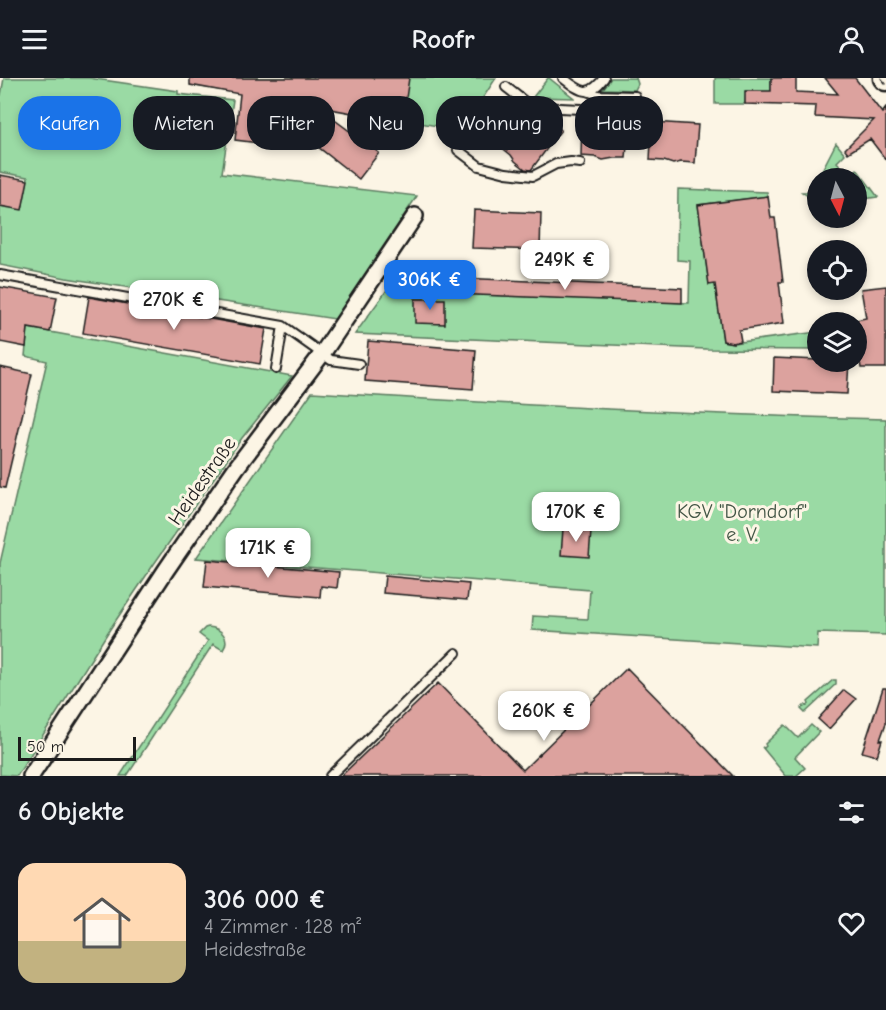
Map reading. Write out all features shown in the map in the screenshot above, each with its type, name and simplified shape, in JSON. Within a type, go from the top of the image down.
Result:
[{"type":"street","name":"Heidestraße","points":[[31,776],[166,570],[236,468],[322,354],[415,216]]},
{"type":"lane","points":[[563,78],[579,90],[598,95],[635,96]]},
{"type":"lane","points":[[587,91],[596,88],[604,78]]},
{"type":"lane","points":[[506,87],[525,102],[538,107],[575,109]]},
{"type":"lane","points":[[458,150],[479,166],[506,173],[533,176],[556,164],[580,163]]},
{"type":"lane","points":[[0,275],[284,326],[334,361],[359,364]]},
{"type":"lane","points":[[276,369],[284,326]]},
{"type":"lane","points":[[330,776],[456,653]]},
{"type":"green space","points":[[4,78],[89,78],[178,91],[178,94],[196,96],[133,96],[133,150],[225,150],[222,173],[417,196],[335,319],[66,278],[0,265],[0,206],[22,209],[28,177],[0,172],[1,95]]},
{"type":"green space","points":[[196,78],[496,78],[484,96],[436,96],[436,126],[424,124],[424,96],[347,96],[347,111],[335,109],[335,96],[256,96],[195,86]]},
{"type":"green space","points":[[549,78],[574,98],[563,96],[534,96]]},
{"type":"green space","points":[[611,78],[636,78],[638,84],[635,90],[603,89]]},
{"type":"green space","points":[[715,78],[771,78],[771,96],[758,94],[757,91],[746,91],[745,104],[715,104]]},
{"type":"green space","points":[[836,143],[845,154],[837,162],[842,168],[823,168]]},
{"type":"green space","points":[[867,182],[878,197],[867,199]]},
{"type":"green space","points":[[678,189],[767,192],[768,196],[698,205],[709,284],[715,284],[723,341],[733,343],[807,333],[807,350],[706,349],[355,334],[402,269],[460,272],[460,280],[450,280],[450,292],[460,294],[689,303],[690,261],[677,260]]},
{"type":"green space","points":[[28,328],[292,376],[242,438],[154,564],[17,776],[0,775],[0,563],[47,361],[25,356]]},
{"type":"green space","name":"KGV \"Dorndorf\" e. V.","points":[[312,392],[742,415],[886,419],[886,635],[818,633],[817,648],[532,630],[533,616],[588,619],[590,590],[196,558]]},
{"type":"green space","points":[[208,627],[217,629],[223,634],[226,641],[223,650],[213,644],[127,776],[120,776],[208,641],[199,634]]},
{"type":"green space","points":[[833,680],[836,680],[836,684],[805,713],[801,709],[807,706],[808,702]]},
{"type":"green space","points":[[785,725],[798,738],[811,725],[819,732],[795,757],[805,768],[796,776],[786,776],[762,747],[764,748],[765,744]]},
{"type":"building","points":[[190,78],[409,78],[406,96],[347,96],[347,112],[335,110],[335,96],[247,96],[247,141],[235,140],[240,94],[190,85]]},
{"type":"building","points":[[771,78],[796,78],[796,92],[838,94],[825,78],[855,78],[882,113],[886,108],[886,160],[870,139],[848,153],[845,149],[874,120],[815,117],[816,106],[745,104],[745,91],[771,91]]},
{"type":"building","points":[[335,120],[347,129],[347,150],[375,150],[379,153],[359,179],[322,150],[335,150]]},
{"type":"building","points":[[663,123],[698,125],[695,163],[673,164],[650,160],[651,150],[663,150]]},
{"type":"building","points":[[505,150],[546,150],[531,170],[525,169]]},
{"type":"building","points":[[581,150],[627,150],[626,158],[603,160],[581,156]]},
{"type":"building","points":[[0,175],[28,180],[22,210],[0,206]]},
{"type":"building","points":[[768,196],[771,218],[775,218],[783,282],[779,282],[784,323],[739,330],[741,341],[733,343],[723,341],[715,284],[709,285],[698,205]]},
{"type":"building","points":[[474,210],[541,213],[540,250],[472,248]]},
{"type":"building","points":[[460,278],[682,288],[682,303],[450,294],[450,279],[460,280]]},
{"type":"building","points":[[886,286],[886,368],[867,368],[867,312],[865,312],[863,300],[867,300],[867,288]]},
{"type":"building","points":[[0,287],[57,297],[50,332],[28,328],[26,347],[0,342]]},
{"type":"building","points":[[89,297],[266,329],[260,364],[83,333]]},
{"type":"building","points":[[415,299],[445,299],[445,324],[415,323]]},
{"type":"building","points":[[368,341],[476,350],[473,389],[365,381]]},
{"type":"building","points":[[774,358],[807,360],[807,372],[848,372],[847,394],[773,391]]},
{"type":"building","points":[[0,367],[32,374],[5,488],[0,487]]},
{"type":"building","points":[[563,529],[591,531],[589,557],[561,555]]},
{"type":"building","points":[[207,560],[339,572],[337,588],[321,586],[320,597],[204,587]]},
{"type":"building","points":[[385,576],[469,584],[467,600],[383,593]]},
{"type":"building","points":[[627,668],[733,776],[341,776],[438,683],[523,770]]},
{"type":"building","points":[[883,688],[886,688],[886,723],[877,756],[862,752]]},
{"type":"building","points":[[844,690],[856,699],[829,729],[818,719]]},
{"type":"tram line","points":[[881,78],[886,84]]}]
